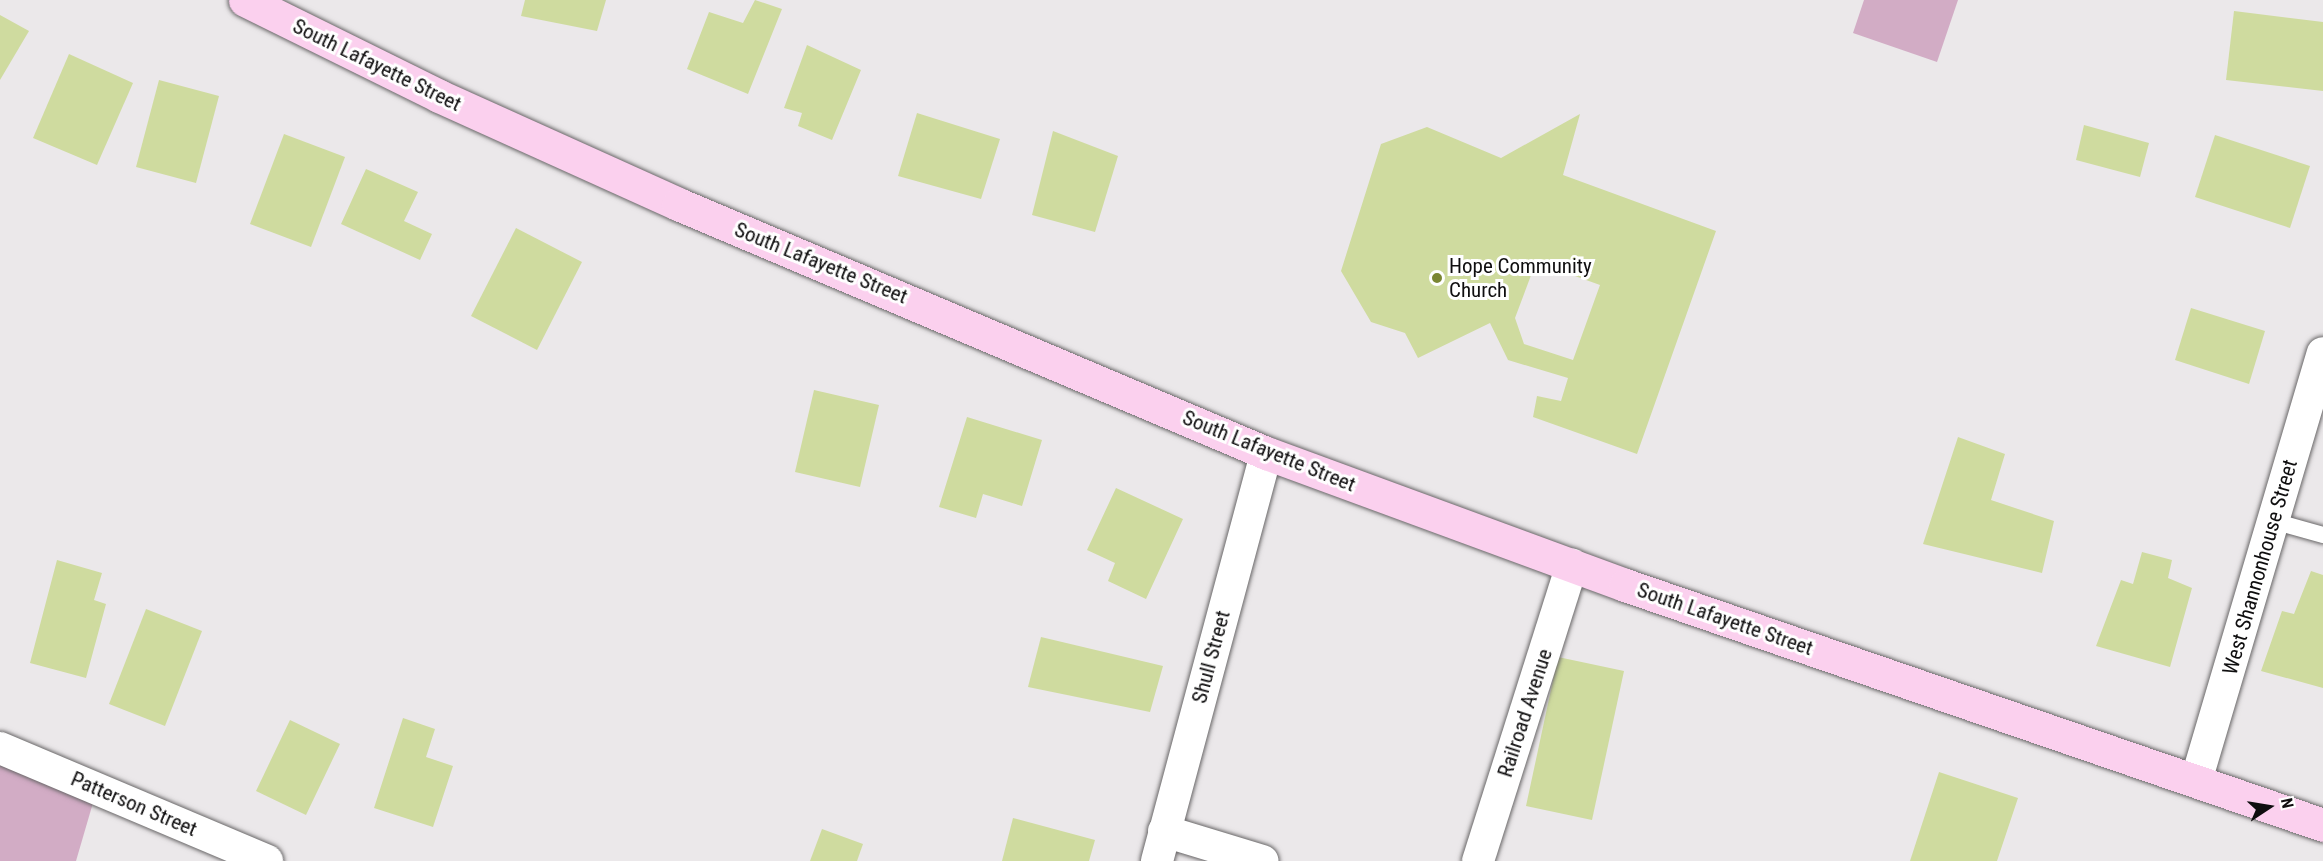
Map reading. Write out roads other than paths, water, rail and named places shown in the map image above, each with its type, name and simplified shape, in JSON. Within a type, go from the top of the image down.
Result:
[{"type":"main road","name":"South Lafayette Street","points":[[245,0],[439,96],[678,204],[1266,453],[1572,565],[2323,825]]},
{"type":"street","name":"West Shannonhouse Street","points":[[2196,781],[2323,353]]},
{"type":"street","name":"Shull Street","points":[[1156,861],[1266,453]]},
{"type":"street","name":"Railroad Avenue","points":[[1478,861],[1572,565]]},
{"type":"street","name":"Patterson Street","points":[[0,748],[267,861]]},
{"type":"street","points":[[1164,831],[1263,861]]},
{"type":"lane","points":[[2273,521],[2323,536]]},
{"type":"place","name":"Hope Community Church","points":[[1437,278]]}]
